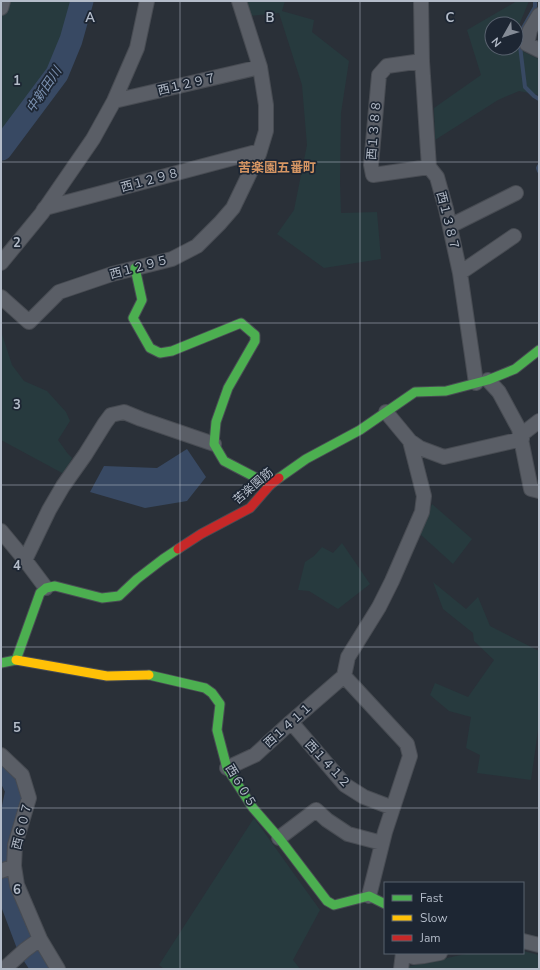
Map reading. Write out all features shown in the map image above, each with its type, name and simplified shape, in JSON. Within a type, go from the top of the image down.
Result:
[{"type":"street","points":[[1,8],[3,1]]},
{"type":"street","points":[[1,263],[42,213],[93,139],[114,101],[137,48],[147,1]]},
{"type":"street","name":"西１２９５","points":[[1,297],[28,322],[59,292],[112,274],[172,259],[197,246],[220,224],[233,208],[260,151],[266,131],[266,105],[260,67],[239,1]]},
{"type":"street","name":"西１３８７","points":[[420,1],[422,61],[429,167],[437,177],[446,209],[460,274],[472,356],[482,381]]},
{"type":"street","points":[[539,16],[530,30],[527,44],[539,50]]},
{"type":"street","name":"西１３８８","points":[[422,61],[387,66],[379,75],[371,165],[373,175],[429,167]]},
{"type":"street","name":"西１２９７","points":[[114,101],[260,67]]},
{"type":"street","name":"西１２９８","points":[[42,213],[45,208],[260,151]]},
{"type":"street","points":[[450,226],[516,192]]},
{"type":"street","points":[[460,274],[514,236]]},
{"type":"street","points":[[135,268],[142,300],[133,318],[150,348],[160,353],[172,351],[241,323],[255,335],[254,341],[228,388],[216,422],[214,444],[224,461],[270,485]]},
{"type":"street","name":"苦楽園筋","points":[[46,588],[55,586],[102,598],[119,596],[137,579],[170,554],[201,534],[250,508],[270,485],[306,459],[360,430],[415,392],[446,391],[482,381],[515,369],[539,350]]},
{"type":"street","points":[[482,381],[498,392],[520,430],[531,490],[539,491]]},
{"type":"street","points":[[25,560],[49,510],[63,486],[85,455],[104,423],[111,415],[124,412],[214,444]]},
{"type":"street","points":[[386,412],[410,441],[420,448],[444,457],[521,437],[539,421]]},
{"type":"street","points":[[384,904],[369,896],[382,844],[410,756],[407,744],[344,676],[348,657],[379,607],[422,512],[424,496],[410,441]]},
{"type":"street","points":[[1,530],[46,588],[40,593],[16,660],[1,663]]},
{"type":"street","name":"西６０５","points":[[16,660],[107,676],[150,675],[205,688],[212,693],[220,704],[217,730],[228,768],[253,808],[327,901],[334,905],[369,896]]},
{"type":"street","name":"西１４１１","points":[[228,768],[255,755],[344,676]]},
{"type":"street","name":"西１４１２","points":[[291,722],[345,785],[364,797],[393,808]]},
{"type":"street","name":"西６０７","points":[[1,755],[22,775],[29,798],[8,869],[17,885],[33,944],[58,969]]},
{"type":"street","points":[[278,838],[316,810],[327,820],[348,834],[382,844]]},
{"type":"street","points":[[524,941],[539,945]]},
{"type":"street","points":[[4,969],[33,944]]},
{"type":"street","points":[[401,969],[403,954]]},
{"type":"street","points":[[406,954],[414,957],[435,954]]},
{"type":"green space","points":[[5,1],[72,1],[66,27],[45,77],[1,140],[1,16]]},
{"type":"green space","points":[[245,1],[285,1],[282,11],[314,20],[312,32],[349,61],[341,113],[341,213],[377,212],[381,259],[324,268],[277,234],[294,210],[307,145],[302,85],[279,13],[249,16]]},
{"type":"green space","points":[[517,1],[529,1],[523,16],[491,16]]},
{"type":"green space","points":[[484,20],[484,56],[524,56],[524,52],[539,59],[539,95],[519,91],[498,100],[435,140],[434,108],[481,75],[467,30]]},
{"type":"green space","points":[[1,332],[12,365],[24,381],[47,391],[66,412],[70,421],[58,440],[72,458],[64,474],[1,440]]},
{"type":"green space","points":[[432,504],[472,539],[453,564],[420,534]]},
{"type":"green space","points":[[342,543],[370,584],[338,609],[309,591],[298,590],[305,562],[314,556],[322,547],[333,553]]},
{"type":"green space","points":[[433,582],[466,609],[478,597],[490,626],[539,651],[539,723],[531,780],[477,773],[480,755],[466,748],[471,717],[449,711],[430,695],[435,683],[468,697],[494,660],[474,641],[473,633],[443,609]]},
{"type":"green space","points":[[254,818],[320,910],[293,960],[300,969],[164,969],[159,965]]},
{"type":"green space","points":[[524,951],[539,955],[539,969],[406,969],[406,967],[465,954],[524,954]]},
{"type":"water","points":[[187,449],[206,477],[187,501],[145,508],[90,492],[104,466],[157,468]]},
{"type":"waterway","name":"中新田川","points":[[1,149],[57,74],[71,40],[82,1]]},
{"type":"waterway","points":[[535,1],[535,7],[523,28],[520,46],[525,87],[539,99]]},
{"type":"waterway","points":[[539,166],[539,171]]},
{"type":"waterway","name":"中新田川","points":[[1,767],[11,778],[17,790],[2,862],[12,903],[29,948],[43,969]]},
{"type":"traffic: fast","points":[[135,268],[142,300],[133,318],[150,348],[160,353],[172,351],[241,323],[255,335],[255,341],[228,388],[216,422],[214,444],[224,461],[270,485]]},
{"type":"traffic: fast","points":[[279,478],[306,459],[360,430],[415,392],[446,391],[488,380],[515,369],[539,350]]},
{"type":"traffic: fast","points":[[1,663],[16,660],[40,593],[46,588],[55,586],[102,598],[119,596],[137,579],[178,549]]},
{"type":"traffic: fast","points":[[149,675],[205,688],[212,693],[220,704],[217,730],[227,768],[253,808],[279,838],[327,901],[334,905],[369,896],[384,904]]},
{"type":"traffic: slow","points":[[16,660],[107,676],[149,675]]},
{"type":"traffic: jam","points":[[178,549],[201,534],[250,508],[270,485],[279,478]]},
{"type":"district","name":"苦楽園五番町","points":[[277,168]]}]
